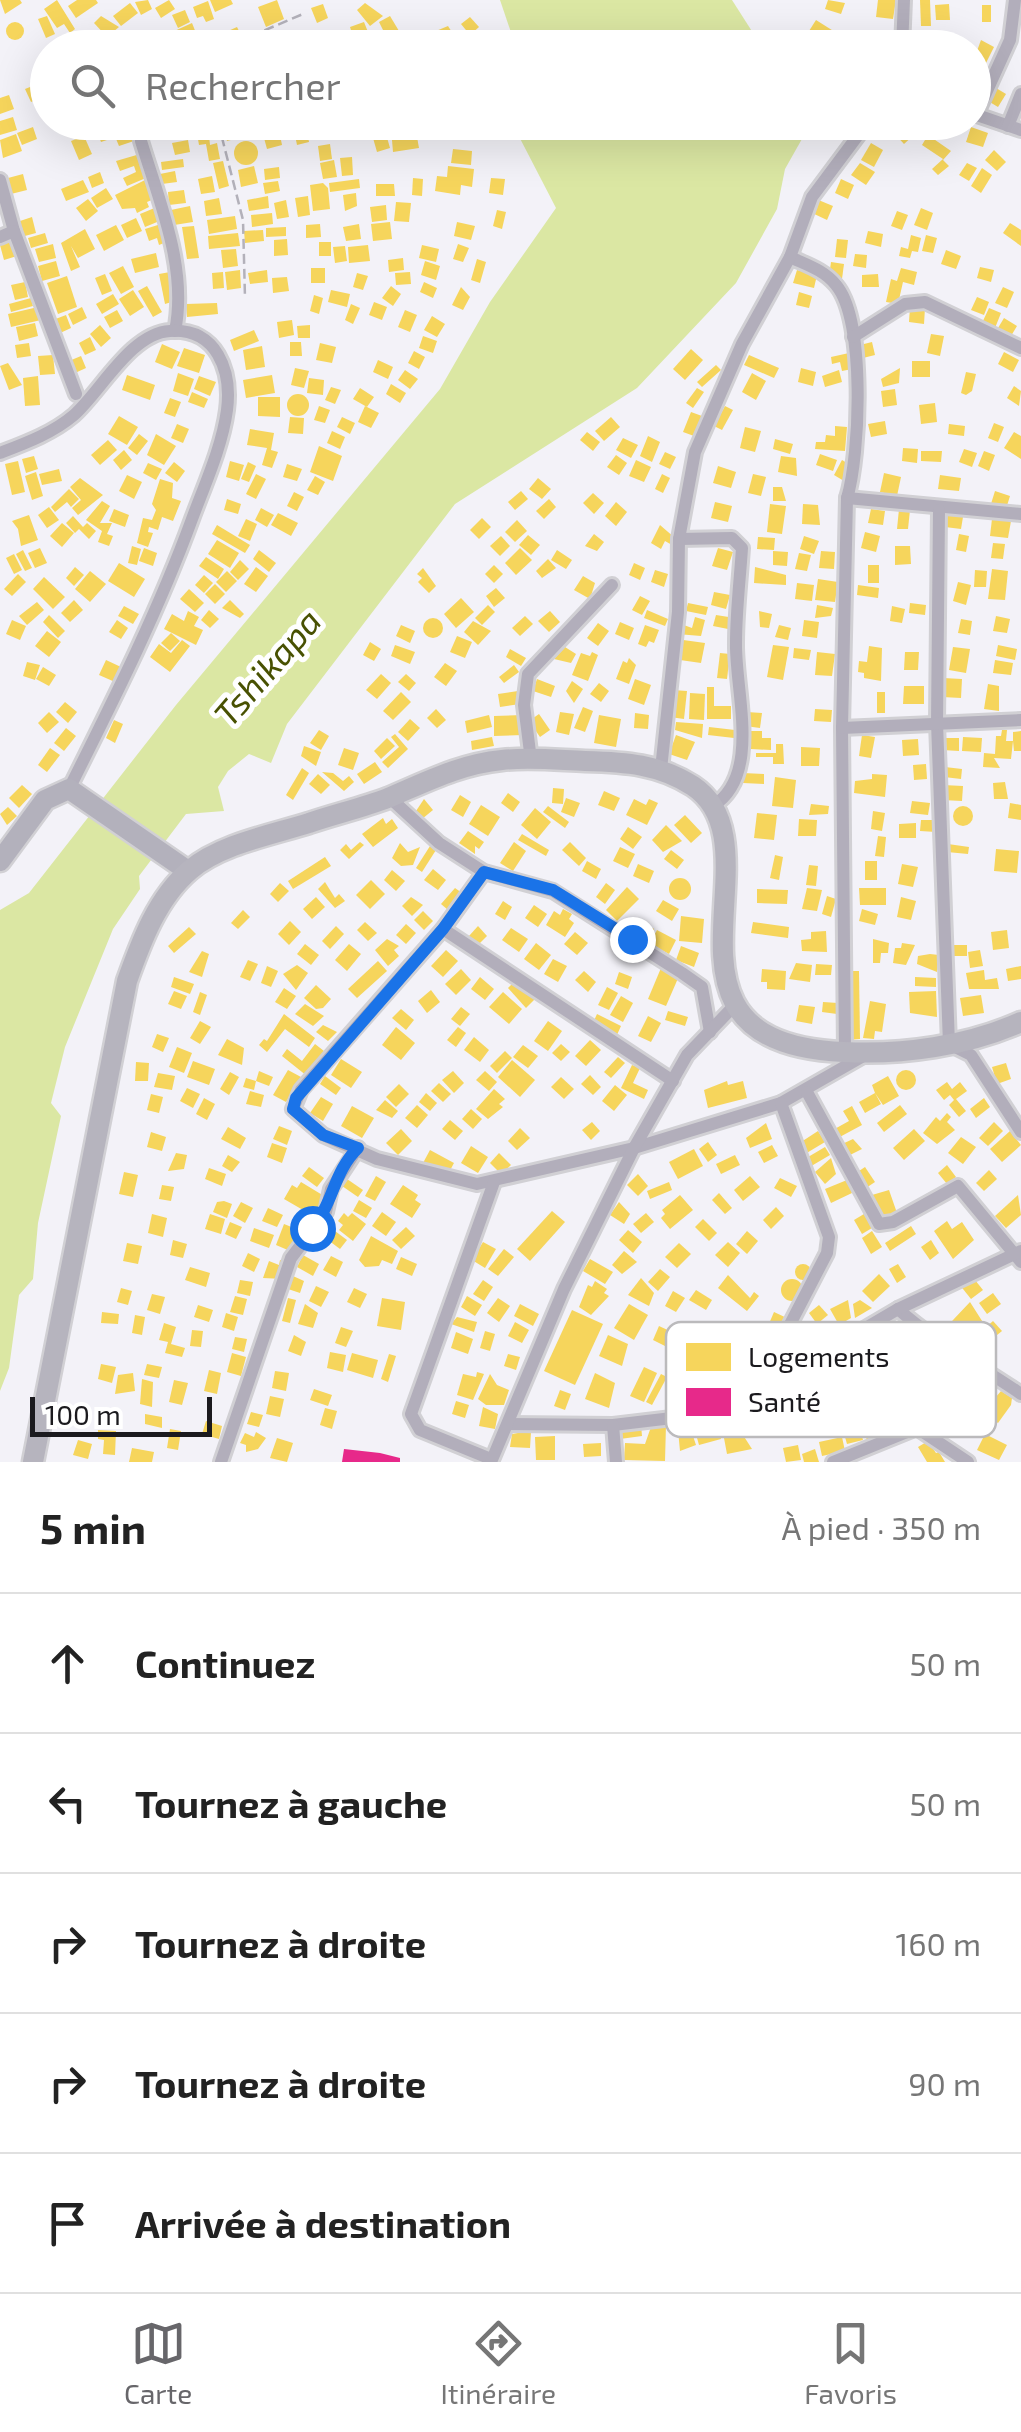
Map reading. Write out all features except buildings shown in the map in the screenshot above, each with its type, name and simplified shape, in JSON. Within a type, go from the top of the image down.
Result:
[{"type":"highway","points":[[33,1462],[71,1284],[116,1021],[141,942],[180,865],[389,798],[458,768],[502,760],[633,762],[661,769],[700,791],[712,806],[724,839],[724,938],[734,1006],[763,1032],[803,1051],[856,1053],[949,1044],[988,1036],[1021,1022]]},
{"type":"main road","points":[[0,861],[45,800],[69,789],[180,865]]},
{"type":"street","points":[[903,30],[904,0]]},
{"type":"street","points":[[991,81],[1010,40],[1015,0]]},
{"type":"street","points":[[1014,128],[1021,94]]},
{"type":"street","points":[[661,769],[678,612],[679,538],[695,452],[742,344],[790,258],[812,197],[855,140]]},
{"type":"street","points":[[141,141],[173,250],[179,309],[174,331]]},
{"type":"street","points":[[0,180],[14,232],[76,394]]},
{"type":"street","points":[[0,238],[14,232]]},
{"type":"street","points":[[484,872],[443,929],[296,1098],[293,1109],[306,1124],[376,1159],[463,1181],[494,1182],[634,1148],[782,1104],[807,1092],[856,1053],[842,728],[847,498],[856,466],[852,321],[836,285],[822,271],[790,258]]},
{"type":"street","points":[[853,337],[904,304],[926,302],[1021,348]]},
{"type":"street","points":[[0,452],[52,430],[155,335],[174,331],[200,337],[218,349],[226,371],[227,409],[210,470],[156,615],[69,789]]},
{"type":"street","points":[[847,498],[939,510],[1021,514]]},
{"type":"street","points":[[939,510],[937,724],[949,1044],[970,1055],[1021,1132]]},
{"type":"street","points":[[679,538],[732,538],[742,548],[736,645],[741,732],[738,773],[727,796],[712,806]]},
{"type":"street","points":[[531,760],[524,705],[528,674],[612,585]]},
{"type":"street","points":[[842,728],[1021,720]]},
{"type":"street","points":[[389,798],[440,843],[484,872],[553,890],[702,987],[710,1032]]},
{"type":"street","points":[[443,929],[673,1081]]},
{"type":"street","points":[[494,1182],[411,1414],[420,1430],[491,1461],[564,1289],[634,1148],[692,1046],[734,1006]]},
{"type":"street","points":[[807,1092],[879,1224],[893,1222],[954,1185],[963,1190],[1018,1256],[877,1322]]},
{"type":"street","points":[[782,1104],[829,1237],[827,1254],[791,1322]]},
{"type":"street","points":[[221,1462],[291,1258],[326,1212],[331,1189],[358,1148]]},
{"type":"street","points":[[898,1309],[913,1322]]},
{"type":"street","points":[[996,1377],[1021,1394]]},
{"type":"street","points":[[508,1424],[613,1425],[666,1419]]},
{"type":"street","points":[[613,1425],[616,1462]]},
{"type":"street","points":[[833,1462],[895,1437]]},
{"type":"street","points":[[930,1437],[968,1462]]},
{"type":"path","points":[[265,30],[303,14]]},
{"type":"path","points":[[223,140],[241,207],[245,298]]},
{"type":"water","points":[[500,0],[732,0],[751,30],[510,30]]},
{"type":"water","name":"Tshikapa","points":[[521,140],[801,140],[785,169],[777,209],[736,283],[637,388],[455,504],[287,724],[271,763],[249,754],[228,771],[218,787],[224,811],[186,814],[139,876],[140,889],[113,929],[65,1047],[51,1103],[61,1116],[38,1223],[33,1279],[19,1295],[9,1368],[0,1391],[0,910],[29,893],[176,705],[440,389],[490,302],[556,208]]},
{"type":"route","points":[[312,1228],[326,1212],[332,1200],[331,1189],[358,1148],[306,1124],[293,1109],[296,1098],[367,1011],[443,929],[484,872],[553,890],[632,939]]}]
